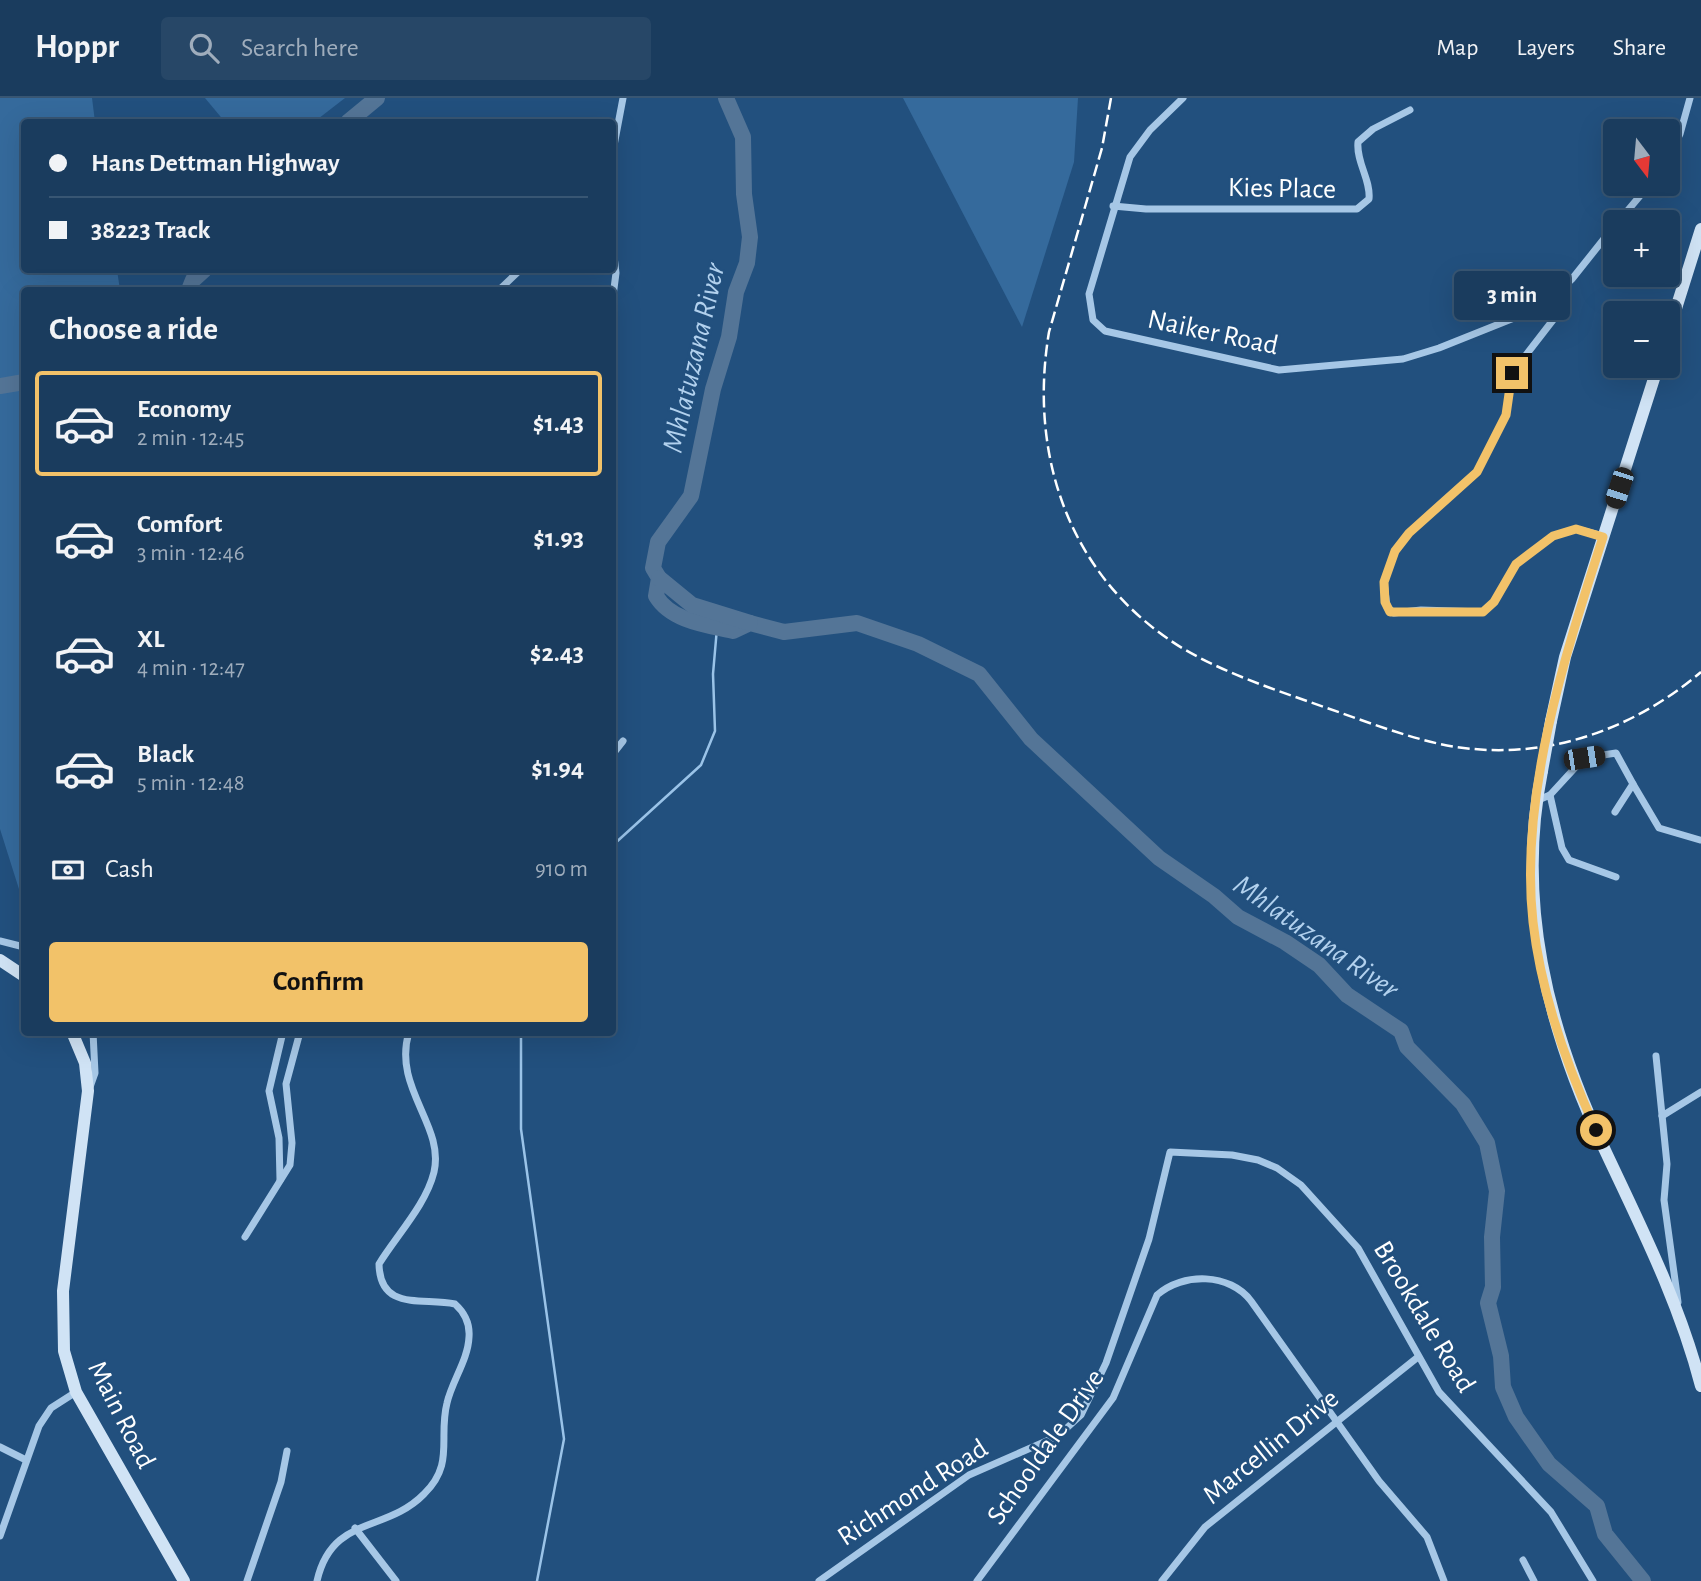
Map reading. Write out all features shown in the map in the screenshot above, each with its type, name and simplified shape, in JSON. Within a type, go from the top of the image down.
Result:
[{"type":"street","points":[[616,135],[623,98]]},
{"type":"street","name":"Naiker Road","points":[[1183,98],[1136,147],[1121,179],[1089,294],[1090,312],[1098,326],[1105,331],[1267,368],[1295,370],[1419,355],[1524,317],[1554,297],[1603,240]]},
{"type":"street","points":[[1680,134],[1690,98]]},
{"type":"street","name":"Kies Place","points":[[1114,206],[1159,209],[1357,209],[1369,199],[1359,159],[1358,142],[1373,129],[1409,110]]},
{"type":"street","name":"Naiker Road","points":[[1629,210],[1640,196]]},
{"type":"street","points":[[1678,301],[1701,229]]},
{"type":"street","points":[[502,287],[517,273]]},
{"type":"street","points":[[1554,297],[1555,313],[1549,328],[1512,373],[1506,415],[1477,472],[1409,533],[1395,551],[1384,582],[1387,607],[1394,612],[1483,612],[1494,602],[1516,564],[1553,536],[1576,529],[1603,537]]},
{"type":"street","points":[[1654,378],[1565,657],[1536,802],[1532,840],[1533,921],[1553,1018],[1588,1114],[1680,1316],[1701,1386]]},
{"type":"street","points":[[616,750],[623,741]]},
{"type":"street","points":[[1536,802],[1550,795],[1584,758],[1616,753],[1659,828],[1700,840]]},
{"type":"street","points":[[1615,812],[1633,784]]},
{"type":"street","points":[[1550,795],[1562,848],[1569,860],[1616,877]]},
{"type":"street","points":[[0,941],[21,946]]},
{"type":"street","points":[[0,960],[21,974]]},
{"type":"street","name":"Main Road","points":[[74,1036],[85,1063],[88,1091],[61,1324],[64,1351],[76,1392],[184,1581]]},
{"type":"street","name":"Main Road","points":[[88,1091],[95,1073],[93,1036]]},
{"type":"street","points":[[280,1180],[279,1138],[269,1091],[282,1036]]},
{"type":"street","points":[[245,1237],[292,1156],[286,1084],[299,1036]]},
{"type":"street","points":[[317,1581],[331,1547],[355,1528],[412,1504],[434,1482],[446,1451],[446,1406],[470,1338],[466,1318],[455,1304],[400,1299],[385,1290],[379,1272],[379,1264],[427,1188],[435,1165],[431,1138],[404,1068],[408,1036]]},
{"type":"street","points":[[1656,1056],[1667,1164],[1664,1200],[1680,1316]]},
{"type":"street","points":[[1662,1116],[1701,1092]]},
{"type":"street","name":"Brookdale Road","points":[[1170,1152],[1243,1157],[1258,1160],[1289,1175],[1358,1248],[1449,1404],[1551,1512],[1593,1581]]},
{"type":"street","name":"Richmond Road","points":[[819,1581],[969,1475],[1058,1436],[1081,1415],[1102,1373],[1149,1239],[1161,1202],[1170,1152]]},
{"type":"street","name":"Schooldale Drive","points":[[977,1581],[1102,1414],[1119,1385],[1152,1302],[1171,1285],[1218,1280],[1238,1286],[1379,1480],[1427,1537],[1442,1580]]},
{"type":"street","name":"Marcellin Drive","points":[[1162,1581],[1205,1527],[1419,1356]]},
{"type":"street","points":[[0,1536],[45,1414],[76,1392]]},
{"type":"street","points":[[0,1447],[26,1460]]},
{"type":"street","points":[[247,1581],[281,1482],[287,1451]]},
{"type":"street","points":[[355,1528],[396,1581]]},
{"type":"street","points":[[1523,1560],[1534,1581]]},
{"type":"shaded area","points":[[0,98],[92,98],[95,119],[21,119],[21,273],[117,273],[120,287],[21,287],[21,896],[0,829]]},
{"type":"shaded area","points":[[205,98],[345,98],[318,119],[222,119]]},
{"type":"shaded area","points":[[903,98],[1078,98],[1074,162],[1022,327]]},
{"type":"waterway","name":"Mhlatuzana River","points":[[352,119],[377,98]]},
{"type":"waterway","name":"Mhlatuzana River","points":[[726,98],[743,137],[744,194],[750,237],[747,263],[736,292],[729,337],[713,389],[691,496],[658,542],[653,568],[659,578],[656,596],[680,616],[733,631],[750,623],[784,632],[857,623],[918,644],[979,674],[1031,739],[1159,858],[1214,896],[1238,917],[1285,942],[1319,965],[1347,995],[1401,1031],[1407,1047],[1463,1104],[1487,1143],[1497,1191],[1492,1237],[1493,1287],[1488,1303],[1501,1356],[1503,1387],[1516,1417],[1549,1464],[1597,1506],[1605,1534],[1643,1581]]},
{"type":"waterway","name":"Mhlatuzana River","points":[[190,287],[201,273]]},
{"type":"waterway","name":"Mhlatuzana River","points":[[0,386],[21,382]]},
{"type":"waterway","name":"Mhlatuzana River","points":[[659,578],[692,605],[750,623]]},
{"type":"waterway","points":[[616,842],[701,765],[715,731],[713,674],[717,628]]},
{"type":"waterway","points":[[521,1036],[521,1129],[564,1439],[537,1581]]},
{"type":"railway","points":[[1111,98],[1102,148],[1049,332],[1044,379],[1045,424],[1052,469],[1066,511],[1085,551],[1111,587],[1143,620],[1182,648],[1252,681],[1410,736],[1475,749],[1511,750],[1579,739],[1643,712],[1673,694],[1701,672]]},
{"type":"route","points":[[1512,373],[1506,415],[1477,472],[1409,533],[1395,551],[1384,582],[1384,593],[1390,612],[1483,612],[1494,602],[1509,571],[1553,536],[1562,531],[1576,529],[1603,537],[1565,657],[1545,745],[1536,802],[1531,877],[1533,921],[1539,960],[1553,1018],[1596,1130]]}]
